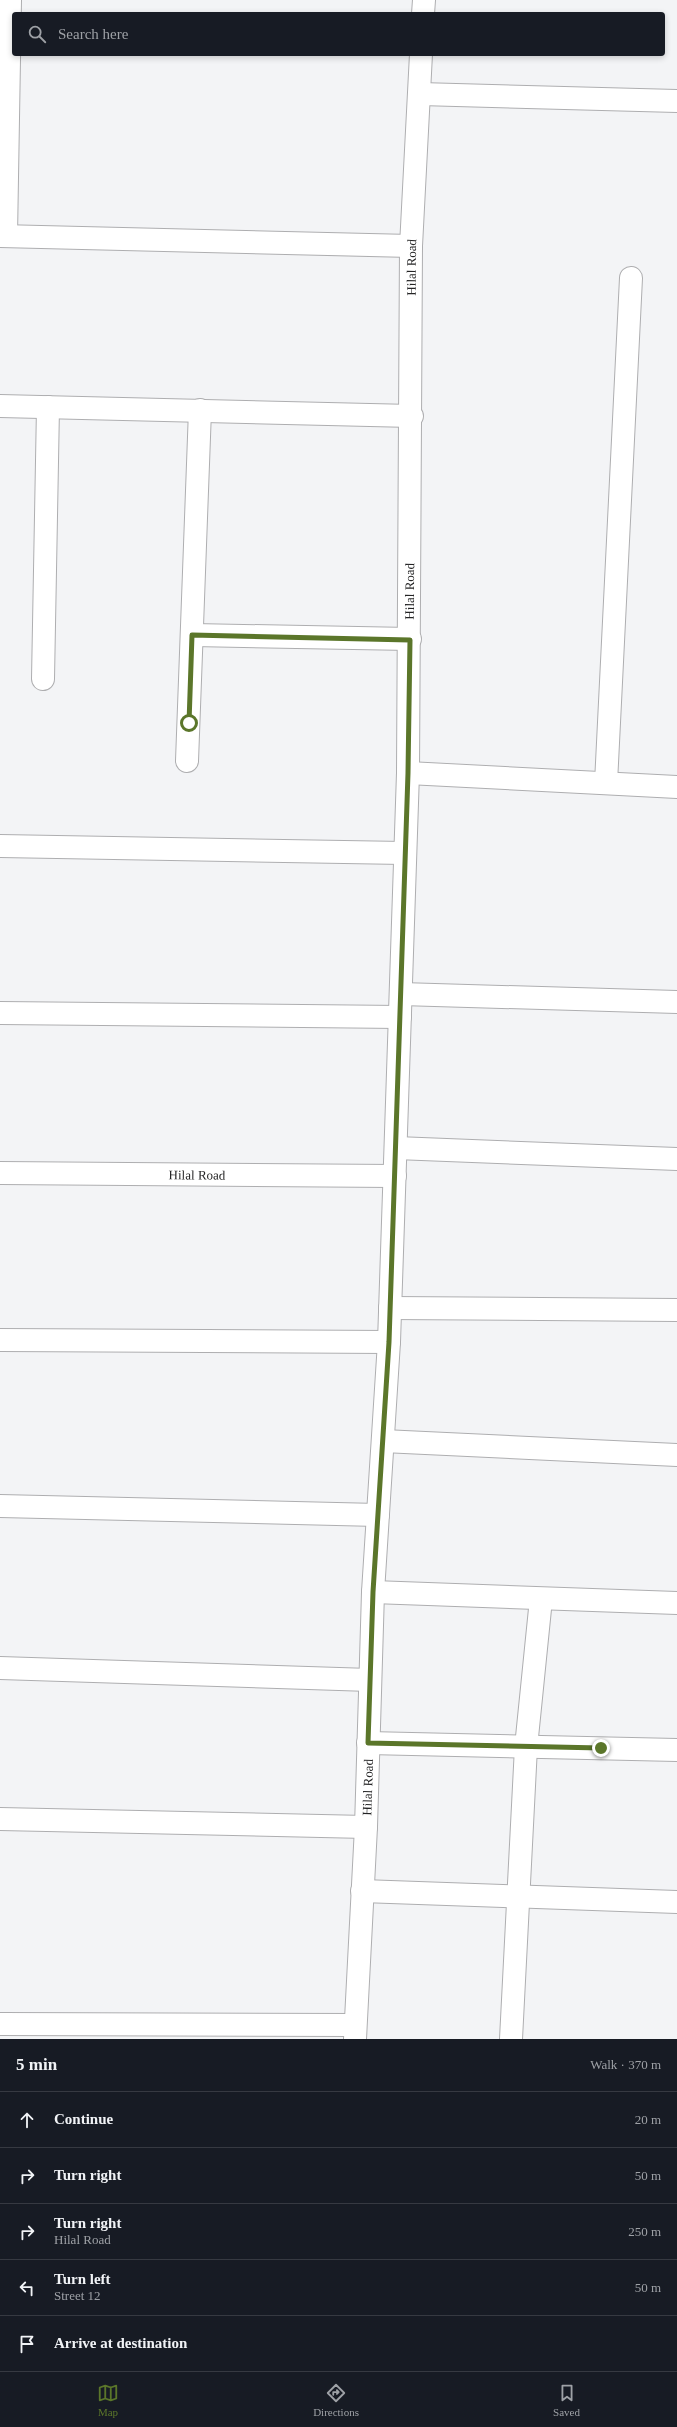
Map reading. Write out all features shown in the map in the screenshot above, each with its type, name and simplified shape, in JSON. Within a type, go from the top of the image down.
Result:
[{"type":"street","points":[[10,0],[3,236],[411,246]]},
{"type":"street","points":[[423,12],[424,0]]},
{"type":"street","name":"Hilal Road","points":[[355,2032],[366,1827],[373,1592],[389,1342],[396,1148],[404,853],[408,773],[412,416],[411,246],[421,56]]},
{"type":"street","points":[[420,94],[677,101]]},
{"type":"street","points":[[606,783],[631,278]]},
{"type":"street","points":[[0,406],[412,416]]},
{"type":"street","points":[[43,679],[48,407]]},
{"type":"street","points":[[187,761],[200,410]]},
{"type":"street","points":[[192,635],[410,640]]},
{"type":"street","points":[[408,773],[677,787]]},
{"type":"street","points":[[0,846],[404,853]]},
{"type":"street","points":[[401,994],[677,1002]]},
{"type":"street","points":[[0,1013],[400,1017]]},
{"type":"street","points":[[396,1148],[677,1159]]},
{"type":"street","name":"Hilal Road","points":[[0,1173],[395,1176]]},
{"type":"street","points":[[390,1308],[677,1310]]},
{"type":"street","points":[[0,1340],[389,1342]]},
{"type":"street","points":[[383,1441],[677,1455]]},
{"type":"street","points":[[0,1506],[378,1514]]},
{"type":"street","points":[[373,1592],[677,1603]]},
{"type":"street","points":[[511,2039],[516,1896],[526,1746],[541,1599]]},
{"type":"street","points":[[0,1668],[370,1680]]},
{"type":"street","points":[[368,1743],[677,1750]]},
{"type":"street","points":[[0,1819],[366,1827]]},
{"type":"street","points":[[362,1890],[677,1902]]},
{"type":"street","points":[[0,2024],[355,2032]]},
{"type":"route","points":[[189,723],[192,635],[410,640],[408,773],[404,853],[401,994],[389,1342],[373,1592],[368,1743],[601,1748]]}]
